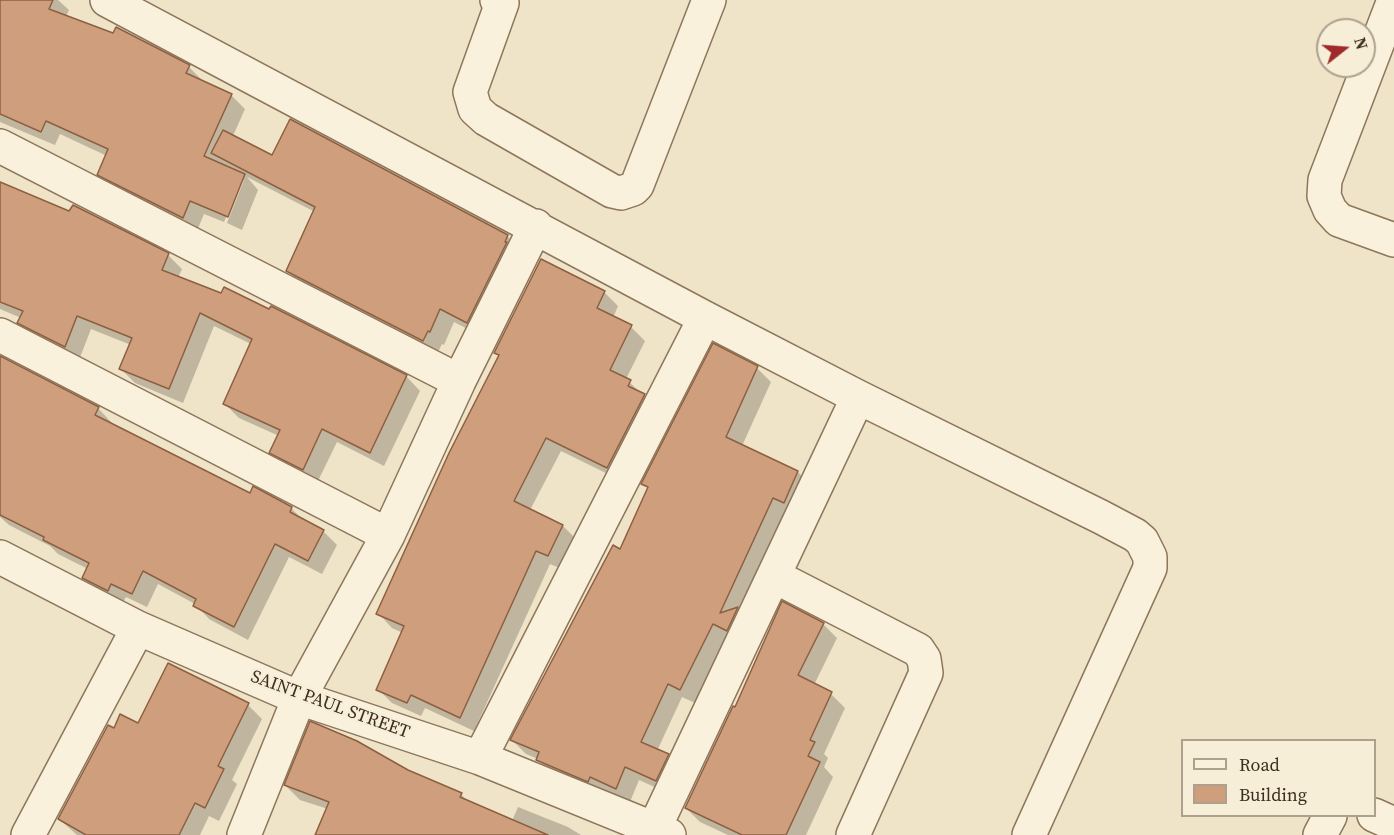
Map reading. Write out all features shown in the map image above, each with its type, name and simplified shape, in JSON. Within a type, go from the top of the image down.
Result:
[{"type":"street","points":[[106,0],[536,226],[705,318],[1135,535],[1142,541],[1150,557],[1150,568],[1029,835]]},
{"type":"street","points":[[501,1],[470,92],[475,109],[486,119],[612,191],[621,193],[637,185],[709,0]]},
{"type":"street","points":[[1394,0],[1325,180],[1324,196],[1329,210],[1339,220],[1394,240]]},
{"type":"street","points":[[0,146],[459,381]]},
{"type":"street","points":[[244,835],[299,698],[388,535],[459,381],[536,226]]},
{"type":"street","points":[[480,758],[705,318]]},
{"type":"street","points":[[0,335],[388,535]]},
{"type":"street","points":[[661,832],[774,576],[858,397]]},
{"type":"street","name":"SAINT PAUL STREET","points":[[0,557],[138,628],[299,698],[480,758],[661,832]]},
{"type":"street","points":[[774,576],[918,650],[924,659],[926,673],[853,835]]},
{"type":"street","points":[[28,835],[138,628]]},
{"type":"street","points":[[1376,816],[1394,824]]},
{"type":"street","points":[[1320,835],[1329,817]]},
{"type":"building","points":[[0,0],[53,0],[49,9],[113,33],[116,27],[190,65],[186,73],[232,94],[204,156],[245,174],[228,217],[190,201],[183,218],[97,175],[108,149],[46,121],[41,132],[0,114]]},
{"type":"building","points":[[290,119],[508,235],[505,242],[507,242],[467,323],[440,309],[430,332],[428,331],[423,341],[286,271],[315,207],[211,153],[223,130],[272,155]]},
{"type":"building","points":[[0,182],[69,211],[73,205],[169,253],[162,270],[221,293],[224,287],[269,309],[271,306],[407,375],[370,453],[322,429],[303,470],[269,453],[280,430],[223,404],[252,339],[200,313],[169,389],[119,369],[132,338],[77,316],[65,347],[17,323],[23,311],[0,302]]},
{"type":"building","points":[[541,259],[605,291],[597,308],[632,325],[610,370],[631,380],[628,386],[645,394],[607,468],[546,438],[514,501],[563,525],[548,556],[536,551],[460,718],[411,695],[407,703],[376,690],[404,626],[376,614],[449,453],[499,355],[494,353]]},
{"type":"building","points":[[713,343],[758,366],[726,437],[798,471],[784,503],[773,498],[720,613],[738,607],[727,631],[713,624],[680,690],[668,684],[641,742],[669,754],[656,781],[625,767],[616,789],[590,777],[588,782],[536,760],[539,752],[510,740],[613,545],[620,549],[648,487],[641,484]]},
{"type":"building","points":[[0,356],[99,407],[95,415],[250,493],[253,486],[292,507],[290,512],[324,530],[308,561],[275,544],[234,627],[193,606],[196,599],[143,571],[132,594],[111,584],[108,591],[82,578],[89,563],[0,515]]},
{"type":"building","points":[[782,601],[824,623],[798,675],[832,692],[810,740],[815,742],[808,756],[820,762],[786,835],[742,835],[685,808],[733,706],[735,707]]},
{"type":"building","points":[[168,663],[249,703],[218,766],[224,769],[205,808],[195,803],[179,835],[86,835],[58,819],[108,725],[114,728],[120,714],[138,723]]},
{"type":"building","points":[[310,721],[357,741],[408,770],[462,793],[460,797],[548,835],[315,835],[329,802],[284,785]]}]
